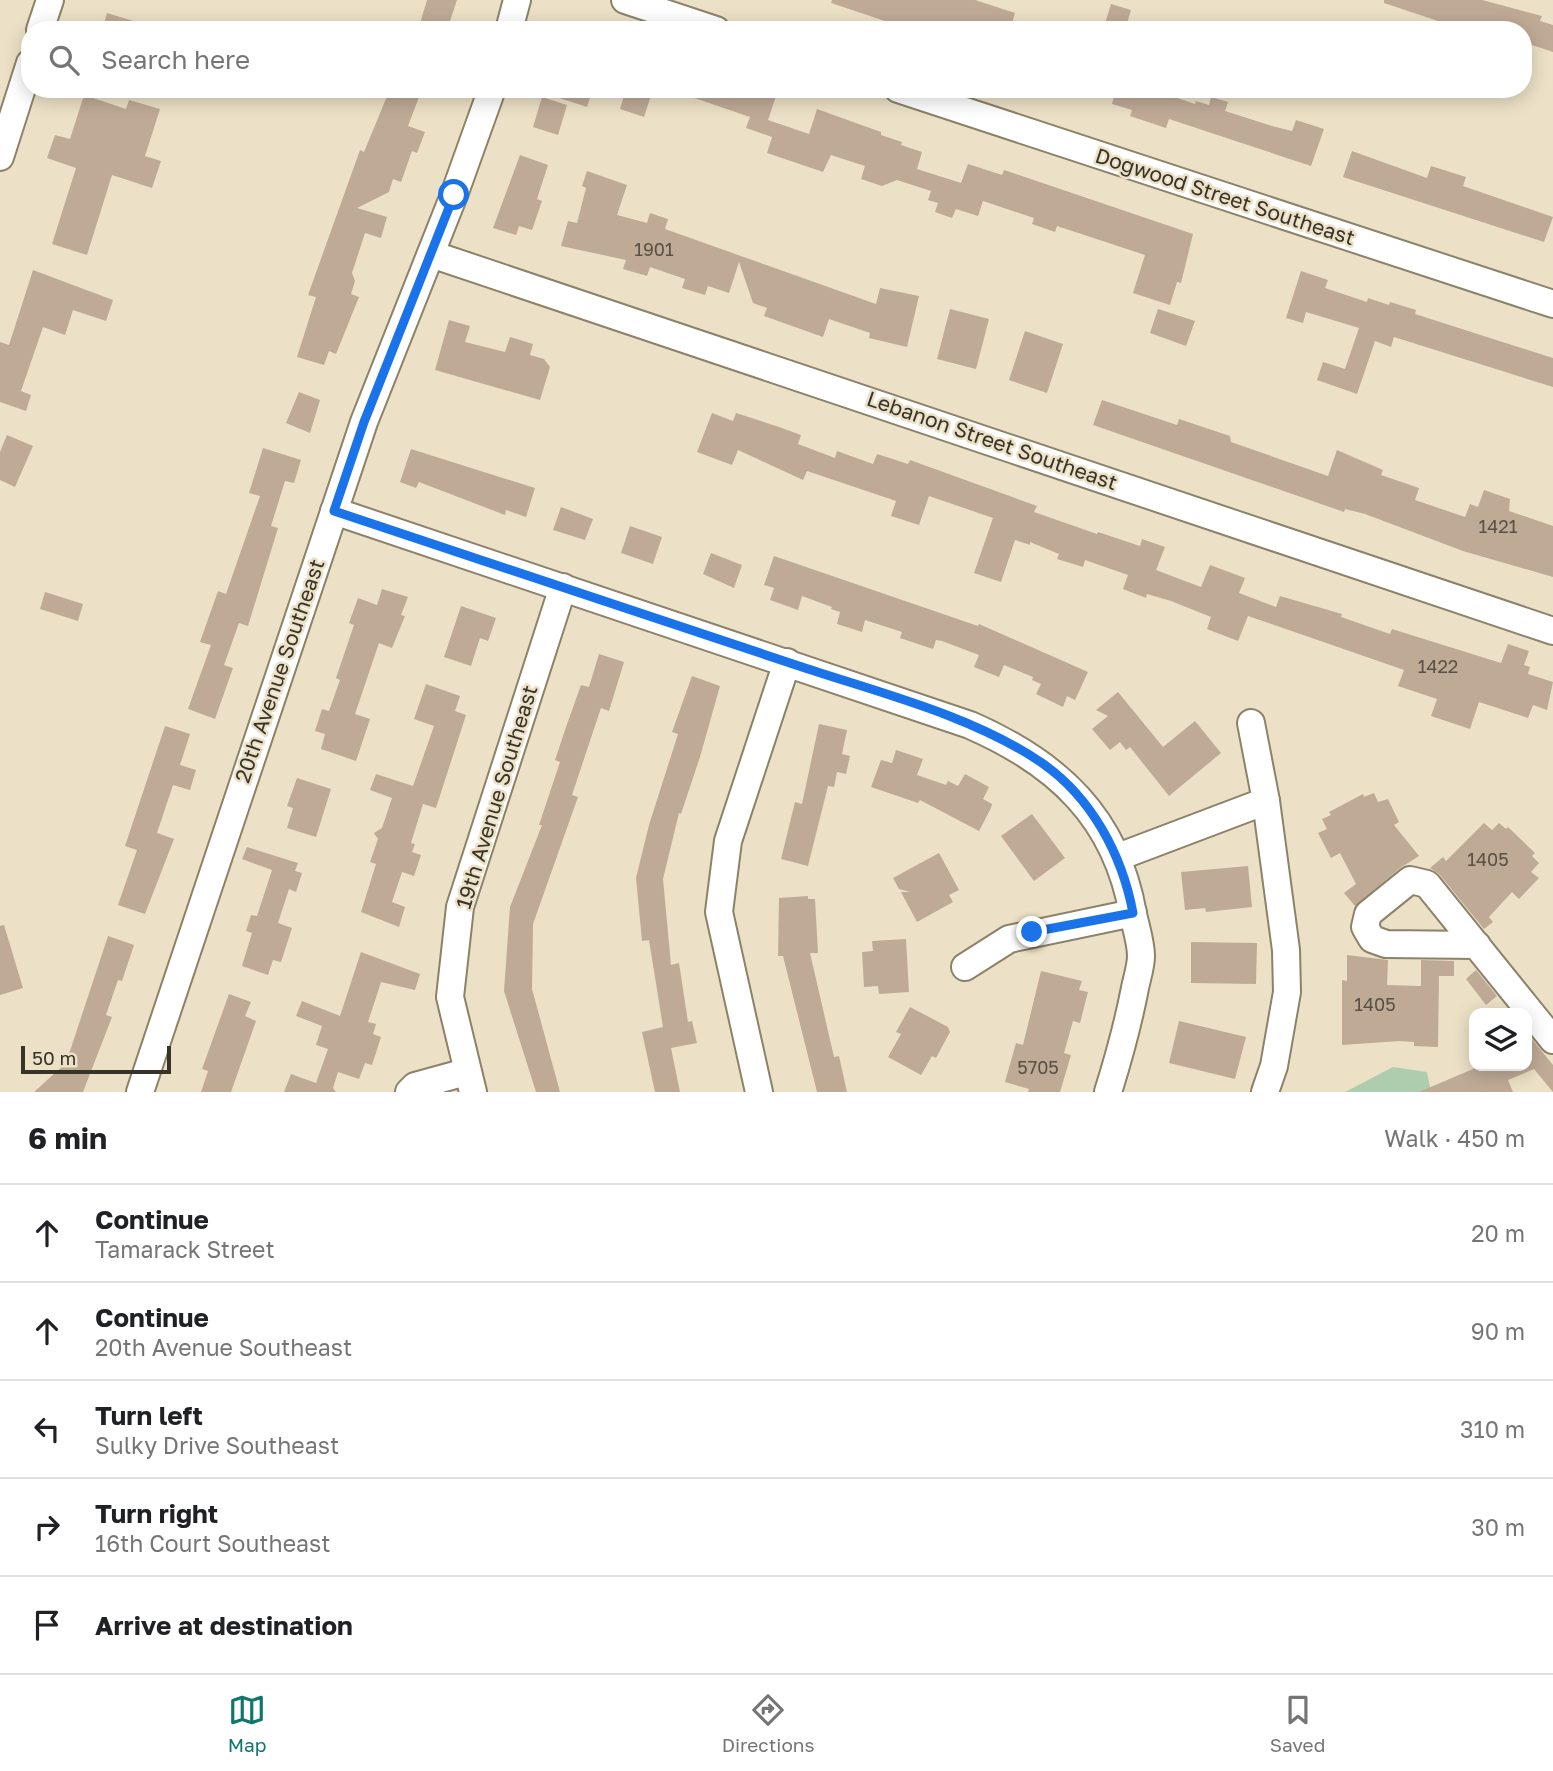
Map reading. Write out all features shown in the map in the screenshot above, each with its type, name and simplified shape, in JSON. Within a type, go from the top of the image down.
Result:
[{"type":"street","points":[[43,21],[50,0]]},
{"type":"street","points":[[511,21],[517,0]]},
{"type":"street","points":[[625,0],[689,21]]},
{"type":"street","points":[[0,157],[21,91]]},
{"type":"street","name":"20th Avenue Southeast","points":[[140,1092],[364,422],[431,254],[489,98]]},
{"type":"street","name":"Dogwood Street Southeast","points":[[925,98],[1553,304]]},
{"type":"street","name":"Lebanon Street Southeast","points":[[431,254],[1553,631]]},
{"type":"street","points":[[334,511],[970,725],[1009,742],[1072,787],[1118,857],[1141,957],[1125,1041],[1108,1092]]},
{"type":"street","name":"19th Avenue Southeast","points":[[469,1082],[450,997],[460,907],[563,587]]},
{"type":"street","points":[[759,1092],[719,912],[728,841],[787,662]]},
{"type":"street","points":[[1251,723],[1266,801],[1286,950],[1287,992],[1274,1066],[1265,1092]]},
{"type":"street","points":[[1118,857],[1266,801]]},
{"type":"street","points":[[965,967],[1009,939],[1133,913]]},
{"type":"street","points":[[1477,946],[1553,1040]]},
{"type":"street","points":[[409,1092],[415,1086],[469,1082]]},
{"type":"green space","points":[[1393,1067],[1427,1072],[1431,1092],[1345,1092]]},
{"type":"building","points":[[427,0],[457,0],[450,21],[421,21]]},
{"type":"building","points":[[832,0],[975,0],[1015,13],[1013,21],[885,21],[831,3]]},
{"type":"building","points":[[1384,0],[1482,0],[1542,16],[1540,21],[1553,25],[1553,52],[1532,45],[1532,21],[1438,21],[1384,3]]},
{"type":"building","points":[[1111,4],[1131,10],[1128,21],[1106,21]]},
{"type":"building","points":[[107,13],[133,21],[105,21]]},
{"type":"building","points":[[83,98],[93,98],[126,109],[129,100],[160,109],[145,156],[161,161],[152,188],[112,175],[87,255],[52,244],[76,168],[47,158],[55,135],[70,139]]},
{"type":"building","points":[[386,98],[419,98],[408,126],[425,132],[417,153],[412,151],[401,182],[393,179],[389,192],[357,208],[387,217],[381,238],[365,233],[352,273],[355,281],[351,294],[359,297],[336,354],[329,351],[324,365],[297,357],[316,297],[308,295],[360,150],[364,152]]},
{"type":"building","points":[[542,98],[567,105],[558,135],[533,127]]},
{"type":"building","points":[[559,98],[590,98],[587,107]]},
{"type":"building","points":[[623,98],[650,98],[644,117],[620,109]]},
{"type":"building","points":[[695,98],[775,98],[768,120],[809,134],[817,109],[881,132],[881,135],[902,142],[901,145],[922,152],[917,169],[961,183],[968,164],[1002,175],[1004,170],[1193,234],[1181,283],[1177,282],[1170,305],[1133,293],[1145,255],[1057,226],[1055,232],[1032,224],[1034,218],[983,201],[978,216],[956,209],[952,218],[935,212],[938,203],[928,200],[931,191],[897,180],[882,186],[861,179],[865,166],[831,155],[823,172],[767,153],[772,137],[746,128],[750,117]]},
{"type":"building","points":[[1114,98],[1177,98],[1209,105],[1211,98],[1214,98],[1228,102],[1225,111],[1272,126],[1292,131],[1296,120],[1324,129],[1311,166],[1169,119],[1166,128],[1130,116],[1132,110],[1112,104]]},
{"type":"building","points":[[1352,151],[1427,178],[1431,166],[1466,177],[1463,186],[1553,217],[1544,242],[1343,177]]},
{"type":"building","points":[[520,155],[548,165],[537,199],[542,201],[532,230],[519,226],[516,235],[493,228]]},
{"type":"building","points":[[587,171],[627,185],[617,215],[647,223],[650,213],[668,219],[665,229],[876,304],[880,288],[919,296],[907,347],[869,338],[870,333],[829,319],[823,337],[764,316],[767,308],[753,303],[739,262],[729,293],[708,286],[705,295],[682,288],[685,279],[650,267],[647,276],[623,269],[626,260],[561,246],[568,221],[577,223],[586,188],[582,186]]},
{"type":"building","points":[[33,270],[113,300],[106,321],[73,310],[65,335],[43,327],[21,391],[31,395],[26,411],[0,402],[0,342],[9,345]]},
{"type":"building","points":[[1301,271],[1328,280],[1325,288],[1367,302],[1368,298],[1389,305],[1390,302],[1416,310],[1415,314],[1553,358],[1553,387],[1394,337],[1391,347],[1375,341],[1357,394],[1317,380],[1323,362],[1345,369],[1359,328],[1306,312],[1303,323],[1286,318]]},
{"type":"building","points":[[950,309],[989,319],[976,369],[937,359]]},
{"type":"building","points":[[1158,309],[1195,321],[1186,346],[1150,333]]},
{"type":"building","points":[[449,320],[470,326],[465,342],[505,352],[510,337],[533,344],[530,355],[544,359],[550,367],[540,400],[435,370]]},
{"type":"building","points":[[1025,331],[1063,344],[1047,393],[1009,380]]},
{"type":"building","points":[[299,392],[320,400],[310,433],[286,423]]},
{"type":"building","points":[[1102,400],[1177,425],[1179,419],[1230,436],[1231,442],[1328,476],[1337,450],[1383,470],[1381,475],[1419,488],[1415,500],[1465,517],[1470,504],[1478,507],[1484,490],[1510,499],[1509,511],[1553,526],[1553,577],[1463,551],[1365,514],[1345,509],[1344,512],[1093,425]]},
{"type":"building","points":[[712,413],[733,421],[736,413],[801,435],[798,444],[835,458],[837,451],[873,464],[877,454],[908,464],[910,460],[1037,506],[1034,512],[1097,534],[1098,532],[1140,546],[1142,539],[1165,547],[1156,570],[1201,587],[1210,565],[1245,578],[1239,593],[1276,607],[1280,596],[1342,614],[1341,617],[1390,634],[1392,629],[1501,663],[1508,644],[1529,651],[1524,665],[1530,667],[1528,674],[1553,682],[1547,710],[1533,705],[1528,718],[1479,702],[1470,729],[1431,716],[1437,699],[1398,686],[1404,670],[1248,616],[1238,641],[1207,629],[1211,617],[1171,601],[1147,594],[1146,598],[1123,589],[1128,575],[1085,560],[1083,567],[1057,559],[1059,554],[1030,542],[1030,545],[1015,540],[1001,582],[974,573],[993,518],[929,496],[919,525],[891,516],[896,501],[807,471],[803,480],[738,450],[732,465],[697,452]]},
{"type":"building","points":[[7,435],[33,446],[15,487],[0,480],[0,452]]},
{"type":"building","points":[[263,448],[301,460],[294,483],[285,481],[271,526],[278,528],[248,626],[239,623],[224,665],[233,668],[215,719],[188,709],[211,645],[200,642],[218,591],[226,594],[260,496],[249,493]]},
{"type":"building","points":[[411,449],[535,488],[526,517],[506,510],[505,515],[419,482],[416,488],[400,482]]},
{"type":"building","points":[[561,507],[593,519],[585,540],[553,530]]},
{"type":"building","points":[[630,526],[662,537],[653,564],[621,553]]},
{"type":"building","points":[[711,553],[742,565],[734,588],[703,574]]},
{"type":"building","points":[[774,556],[978,626],[979,624],[1088,672],[1075,700],[1067,696],[1063,707],[1036,694],[1041,684],[1032,680],[1033,677],[1004,665],[999,677],[974,667],[979,655],[942,641],[936,640],[933,649],[900,638],[902,632],[865,620],[862,632],[837,624],[840,612],[802,596],[798,610],[770,600],[774,588],[764,585]]},
{"type":"building","points":[[382,589],[408,597],[401,615],[405,616],[392,648],[379,643],[355,714],[370,719],[356,761],[321,749],[325,734],[315,731],[322,709],[329,711],[340,680],[336,678],[354,625],[349,623],[358,598],[377,605]]},
{"type":"building","points":[[45,592],[83,604],[78,621],[40,609]]},
{"type":"building","points":[[461,606],[496,618],[488,641],[480,638],[471,666],[444,657]]},
{"type":"building","points":[[599,654],[624,662],[609,711],[601,708],[572,795],[578,797],[533,924],[532,989],[560,1092],[536,1092],[504,991],[510,907],[542,825],[539,825],[560,762],[555,760],[566,727],[581,685],[589,687]]},
{"type":"building","points":[[692,676],[720,686],[700,757],[681,814],[679,813],[663,879],[671,965],[679,963],[688,1022],[692,1021],[697,1043],[671,1048],[680,1092],[655,1092],[642,1032],[663,1027],[649,940],[642,941],[636,878],[649,825],[678,734],[672,732]]},
{"type":"building","points":[[426,684],[460,696],[455,711],[466,715],[436,808],[423,804],[411,843],[415,844],[412,852],[421,855],[414,876],[402,872],[392,902],[405,907],[399,927],[361,912],[376,864],[370,862],[378,839],[374,833],[382,828],[392,798],[370,790],[376,774],[413,786],[434,726],[414,719]]},
{"type":"building","points":[[1118,692],[1163,747],[1195,721],[1221,753],[1169,796],[1130,747],[1126,750],[1120,742],[1110,750],[1092,729],[1108,716],[1096,710]]},
{"type":"building","points":[[819,724],[847,730],[842,754],[850,756],[846,774],[837,772],[834,787],[828,786],[808,866],[781,859],[795,802],[802,804]]},
{"type":"building","points":[[165,726],[190,734],[180,765],[196,770],[190,790],[173,785],[157,833],[174,839],[145,914],[118,905],[137,850],[125,846]]},
{"type":"building","points":[[896,750],[923,759],[917,775],[946,785],[948,781],[958,786],[965,774],[989,787],[983,799],[992,804],[979,831],[920,800],[918,803],[871,787],[881,760],[892,763]]},
{"type":"building","points":[[297,778],[331,789],[316,837],[287,828],[293,808],[287,806]]},
{"type":"building","points":[[1374,793],[1378,802],[1388,799],[1399,822],[1394,825],[1419,856],[1400,868],[1355,906],[1344,893],[1356,884],[1340,853],[1331,858],[1318,833],[1327,829],[1322,819],[1331,815],[1329,812],[1363,794],[1364,797]]},
{"type":"building","points":[[1032,814],[1065,858],[1034,881],[1001,836]]},
{"type":"building","points":[[1484,823],[1492,830],[1499,823],[1506,829],[1508,827],[1535,853],[1532,856],[1539,863],[1531,872],[1539,878],[1519,899],[1512,892],[1489,917],[1493,922],[1484,929],[1439,874],[1430,868],[1443,857],[1446,861]]},
{"type":"building","points":[[247,847],[298,863],[295,871],[302,873],[296,892],[289,889],[278,923],[292,928],[281,962],[273,960],[268,975],[242,966],[252,933],[246,931],[251,915],[257,916],[272,870],[242,859]]},
{"type":"building","points":[[939,853],[959,890],[949,895],[953,902],[917,922],[901,892],[910,892],[899,889],[893,878]]},
{"type":"building","points":[[1248,866],[1252,907],[1206,912],[1205,908],[1185,910],[1181,872]]},
{"type":"building","points":[[808,896],[808,899],[815,899],[818,953],[810,953],[834,1057],[839,1056],[847,1092],[817,1092],[783,956],[778,956],[779,898]]},
{"type":"building","points":[[4,925],[23,988],[0,995],[0,926]]},
{"type":"building","points":[[108,936],[134,945],[122,981],[118,980],[106,1015],[112,1017],[83,1092],[34,1092],[66,1063]]},
{"type":"building","points":[[906,939],[909,992],[879,994],[878,986],[864,987],[862,952],[873,951],[872,941]]},
{"type":"building","points":[[1191,942],[1257,943],[1256,984],[1191,983]]},
{"type":"building","points":[[361,952],[420,974],[415,990],[381,982],[368,1022],[376,1024],[373,1034],[381,1037],[372,1065],[365,1063],[359,1079],[338,1072],[333,1088],[336,1092],[284,1092],[291,1074],[316,1083],[328,1049],[316,1045],[322,1026],[296,1016],[302,1001],[340,1016]]},
{"type":"building","points":[[1347,955],[1388,960],[1387,985],[1421,986],[1421,960],[1454,961],[1454,976],[1439,976],[1438,1047],[1414,1046],[1414,1042],[1400,1041],[1342,1045],[1342,980],[1347,981]]},
{"type":"building","points":[[1476,970],[1497,996],[1486,1005],[1466,979]]},
{"type":"building","points":[[1041,971],[1082,981],[1079,990],[1088,992],[1080,1023],[1073,1021],[1064,1053],[1071,1055],[1060,1092],[1028,1092],[1029,1089],[1005,1082],[1016,1043],[1023,1045]]},
{"type":"building","points":[[229,994],[251,1002],[245,1016],[256,1021],[231,1092],[201,1092],[208,1071],[202,1069]]},
{"type":"building","points":[[910,1007],[948,1027],[950,1032],[936,1058],[932,1056],[921,1075],[888,1057],[901,1034],[896,1032]]},
{"type":"building","points":[[1179,1021],[1246,1037],[1235,1079],[1169,1063]]},
{"type":"building","points":[[1532,1039],[1553,1065],[1553,1092],[1532,1070]]},
{"type":"building","points":[[1469,1071],[1529,1071],[1508,1080],[1513,1092],[1419,1092]]},
{"type":"route","points":[[454,195],[364,422],[334,511],[970,725],[1009,742],[1072,787],[1090,811],[1118,857],[1133,913],[1032,932]]}]
